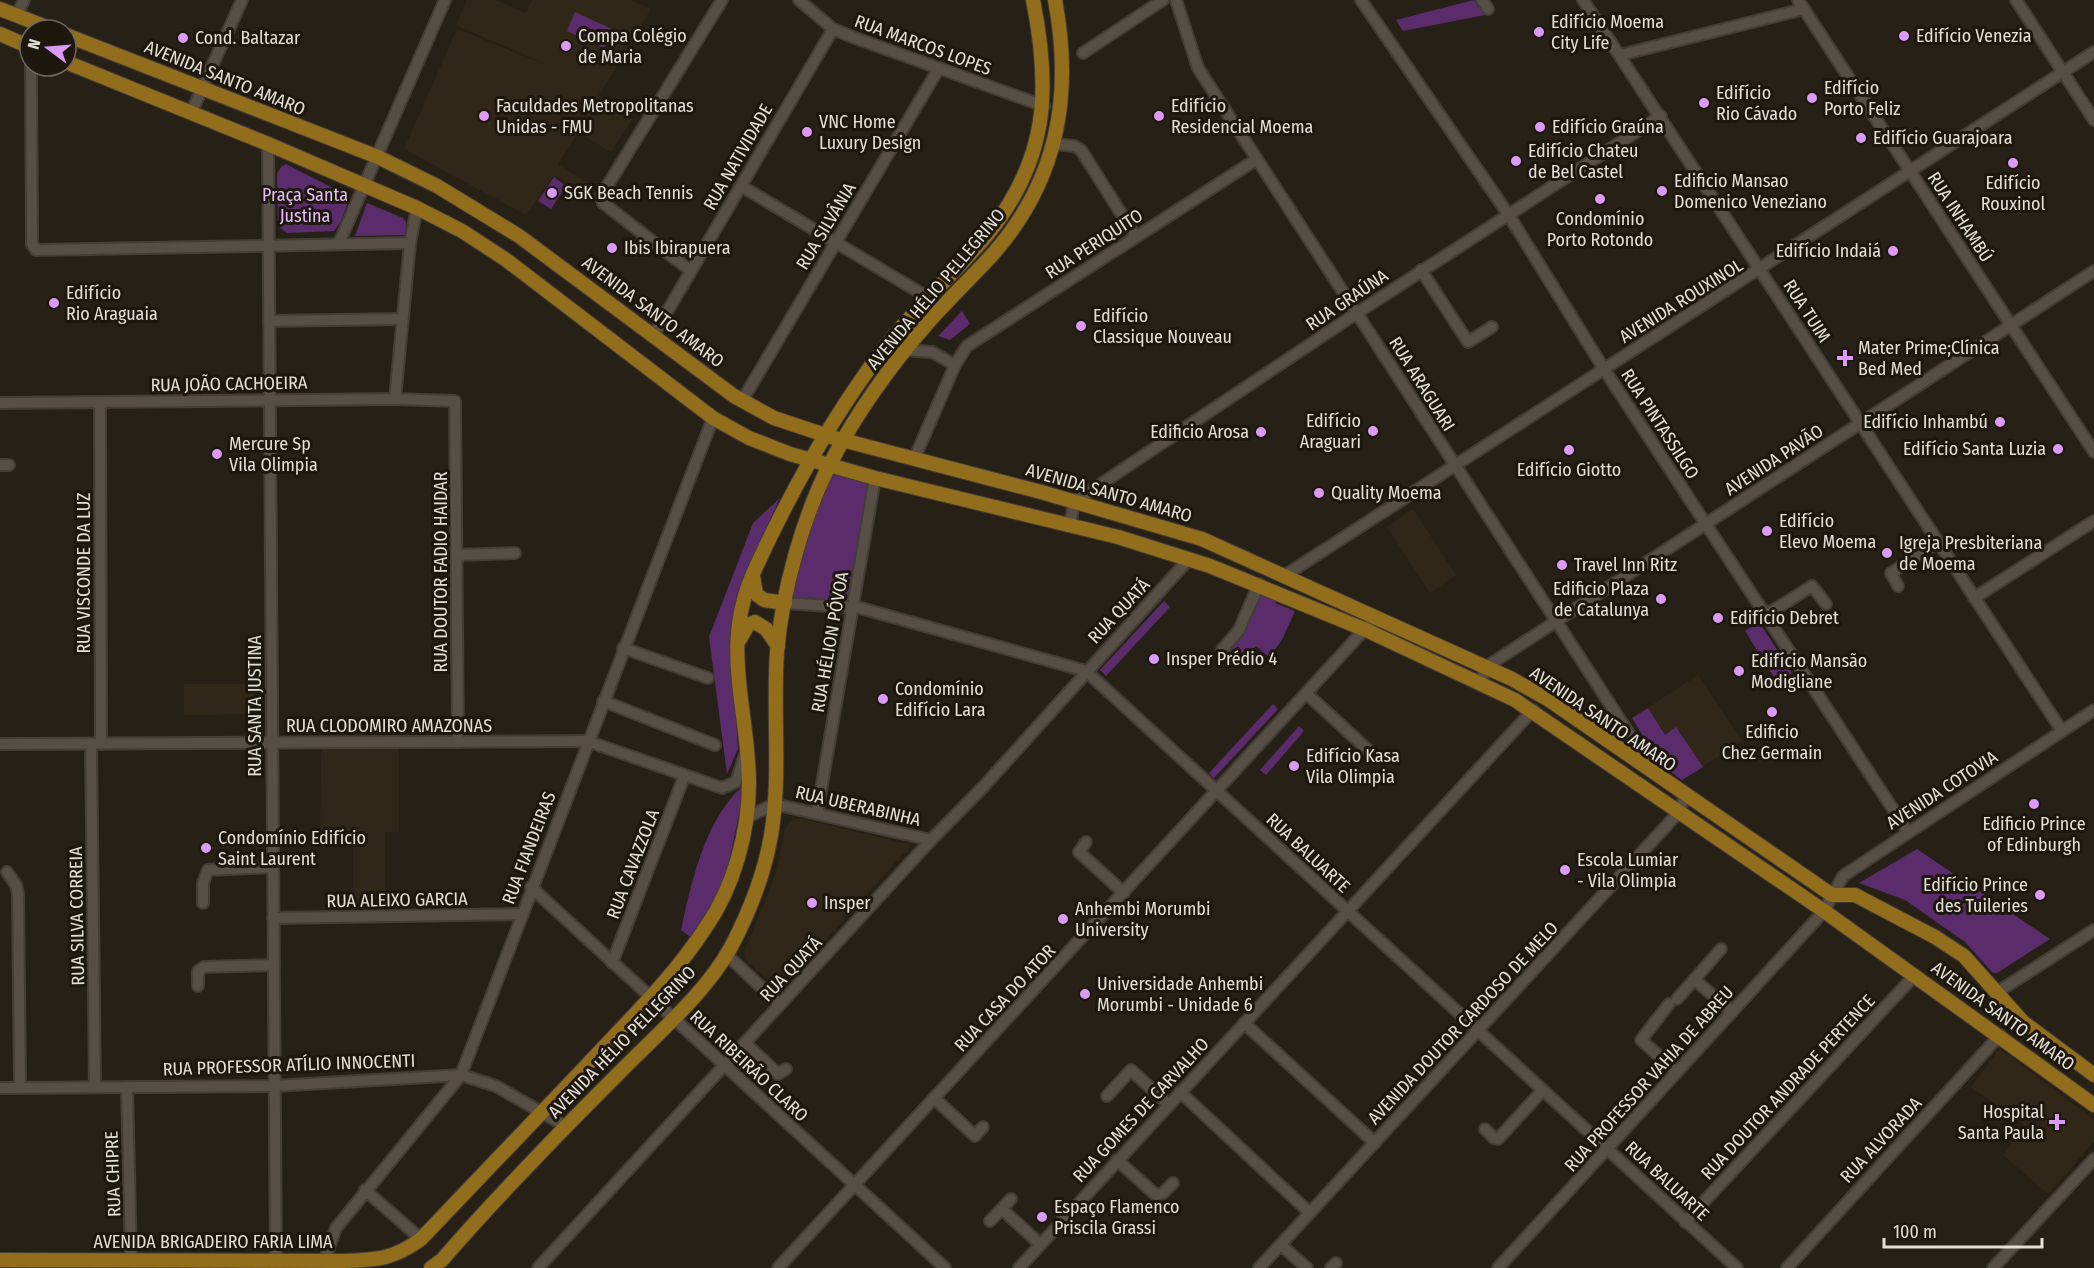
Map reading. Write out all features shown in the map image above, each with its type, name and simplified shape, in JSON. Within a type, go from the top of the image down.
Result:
[{"type":"main road","name":"AVENIDA HÉLIO PELLEGRINO","points":[[421,1239],[651,998],[708,926],[730,878],[742,840],[746,818],[749,781],[736,650],[742,605],[755,568],[811,459],[862,378],[894,336],[988,234],[1012,198],[1027,164],[1044,106],[1043,50],[1033,0]]},
{"type":"main road","name":"AVENIDA HÉLIO PELLEGRINO","points":[[436,1264],[565,1126],[673,1018],[726,954],[746,914],[761,873],[773,823],[778,646],[785,603],[806,524],[830,464],[883,377],[995,252],[1017,222],[1046,169],[1054,144],[1063,83],[1061,32],[1055,0]]},
{"type":"main road","points":[[0,9],[24,18]]},
{"type":"main road","points":[[0,34],[18,42]]},
{"type":"main road","name":"AVENIDA SANTO AMARO","points":[[78,40],[378,158],[437,186],[519,236],[742,400],[774,418],[844,441],[915,457],[1202,539],[1486,667],[1549,700],[1684,796],[1832,895],[1855,895],[1935,937],[1964,956],[2023,1022],[2094,1075]]},
{"type":"main road","name":"AVENIDA SANTO AMARO","points":[[78,67],[268,144],[417,208],[462,231],[505,259],[713,418],[749,438],[875,478],[1070,526],[1189,559],[1260,584],[1481,683],[1533,710],[1824,911],[2000,1035],[2094,1105]]},
{"type":"main road","points":[[755,568],[752,585],[756,594],[764,600],[785,603]]},
{"type":"main road","points":[[736,650],[745,628],[751,623],[763,626],[778,646]]},
{"type":"main road","name":"AVENIDA BRIGADEIRO FARIA LIMA","points":[[0,1260],[329,1264],[388,1258],[403,1252],[421,1239]]},
{"type":"street","points":[[17,15],[24,0]]},
{"type":"street","points":[[191,113],[242,0]]},
{"type":"street","points":[[339,243],[445,0]]},
{"type":"street","points":[[691,271],[603,203],[601,195],[722,0]]},
{"type":"street","name":"RUA MARCOS LOPES","points":[[799,0],[833,29],[1044,106]]},
{"type":"street","points":[[1083,53],[1163,0]]},
{"type":"street","name":"RUA ARAGUARI","points":[[1176,0],[1198,68],[1657,777]]},
{"type":"street","name":"RUA PINTASSILGO","points":[[1361,0],[1508,214],[1604,369],[1908,832]]},
{"type":"street","name":"RUA TUIM","points":[[1583,0],[2062,731]]},
{"type":"street","points":[[2016,0],[2094,120]]},
{"type":"street","points":[[1620,55],[1801,5]]},
{"type":"street","name":"RUA INHAMBÚ","points":[[1801,5],[2094,452]]},
{"type":"street","name":"RUA NATIVIDADE","points":[[654,334],[833,29]]},
{"type":"street","name":"AVENIDA ROUXINOL","points":[[1284,576],[2094,52]]},
{"type":"street","name":"RUA SILVÂNIA","points":[[742,400],[939,68]]},
{"type":"street","points":[[31,78],[32,244],[39,252],[268,244],[410,243]]},
{"type":"street","name":"RUA GRAÚNA","points":[[1074,502],[1421,270],[1660,116]]},
{"type":"street","name":"RUA SANTA JUSTINA","points":[[268,144],[276,1264]]},
{"type":"street","points":[[1054,144],[1074,146],[1081,150],[1136,237]]},
{"type":"street","name":"RUA PERIQUITO","points":[[915,457],[955,365],[963,351],[972,342],[1257,159]]},
{"type":"street","points":[[741,186],[929,298]]},
{"type":"street","points":[[395,399],[410,243],[417,208]]},
{"type":"street","points":[[1421,270],[1468,342],[1492,327]]},
{"type":"street","name":"AVENIDA PAVÃO","points":[[1486,667],[2094,271]]},
{"type":"street","points":[[269,321],[402,319]]},
{"type":"street","points":[[905,350],[932,352],[955,365]]},
{"type":"street","name":"RUA JOÃO CACHOEIRA","points":[[0,403],[395,399],[453,400],[457,403]]},
{"type":"street","name":"RUA VISCONDE DA LUZ","points":[[96,744],[100,402]]},
{"type":"street","name":"RUA DOUTOR FADIO HAIDAR","points":[[457,403],[458,742]]},
{"type":"street","name":"RUA FIANDEIRAS","points":[[329,1264],[329,1243],[336,1228],[461,1075],[587,741],[713,418]]},
{"type":"street","name":"RUA HÉLION PÓVOA","points":[[817,813],[875,478]]},
{"type":"street","points":[[1070,526],[1074,502]]},
{"type":"street","points":[[1974,598],[2094,520]]},
{"type":"street","points":[[1898,585],[1891,573],[1938,542]]},
{"type":"street","points":[[457,555],[515,553]]},
{"type":"street","name":"RUA QUATÁ","points":[[538,1268],[931,840],[984,786],[1189,559]]},
{"type":"street","points":[[1222,650],[1239,630],[1260,584]]},
{"type":"street","points":[[1766,615],[1812,586],[1826,604]]},
{"type":"street","name":"RUA BALUARTE","points":[[785,603],[853,608],[1086,672],[1737,1268]]},
{"type":"street","name":"RUA CASA DO ATOR","points":[[778,1268],[1376,617]]},
{"type":"street","points":[[623,648],[708,678]]},
{"type":"street","points":[[1481,683],[1486,667]]},
{"type":"street","points":[[1307,694],[1368,750]]},
{"type":"street","points":[[603,701],[715,745]]},
{"type":"street","name":"RUA GOMES DE CARVALHO","points":[[1018,1268],[1533,710]]},
{"type":"street","name":"AVENIDA COTOVIA","points":[[1824,911],[1843,876],[2094,710]]},
{"type":"street","name":"RUA CLODOMIRO AMAZONAS","points":[[0,744],[587,741],[713,787],[729,787],[736,782],[746,752]]},
{"type":"street","name":"RUA SILVA CORREIA","points":[[95,1087],[96,744]]},
{"type":"street","name":"RUA CAVAZZOLA","points":[[612,963],[684,777]]},
{"type":"street","name":"AVENIDA DOUTOR CARDOSO DE MELO","points":[[1259,1268],[1679,812],[1684,796]]},
{"type":"street","name":"RUA UBERABINHA","points":[[746,818],[774,804],[931,840]]},
{"type":"street","points":[[1086,842],[1079,852],[1124,893]]},
{"type":"street","points":[[203,903],[203,883],[208,870],[273,867]]},
{"type":"street","points":[[7,872],[16,885],[18,894],[20,1088]]},
{"type":"street","name":"RUA RIBEIRÃO CLARO","points":[[531,887],[945,1268]]},
{"type":"street","name":"RUA PROFESSOR VAHIA DE ABREU","points":[[1498,1268],[1824,911]]},
{"type":"street","name":"RUA ALEIXO GARCIA","points":[[273,918],[521,914]]},
{"type":"street","points":[[1996,993],[2094,930]]},
{"type":"street","points":[[1677,1072],[1641,1040],[1721,949]]},
{"type":"street","points":[[726,954],[780,1005]]},
{"type":"street","points":[[198,986],[198,970],[204,967],[274,965]]},
{"type":"street","name":"RUA DOUTOR ANDRADE PERTENCE","points":[[1685,1222],[1914,975]]},
{"type":"street","points":[[1695,980],[1732,1012]]},
{"type":"street","points":[[1244,1023],[1375,1143]]},
{"type":"street","name":"RUA ALVORADA","points":[[1787,1268],[2000,1035]]},
{"type":"street","points":[[745,1043],[778,1074],[786,1069]]},
{"type":"street","points":[[1107,1096],[1131,1070],[1169,1105]]},
{"type":"street","name":"RUA PROFESSOR ATÍLIO INNOCENTI","points":[[0,1088],[274,1086],[461,1075],[496,1086],[565,1126]]},
{"type":"street","name":"RUA CHIPRE","points":[[127,1087],[131,1260]]},
{"type":"street","points":[[1485,1129],[1498,1139],[1542,1091]]},
{"type":"street","points":[[1180,1092],[1310,1213]]},
{"type":"street","points":[[934,1098],[975,1136],[983,1127]]},
{"type":"street","points":[[1994,1268],[2094,1159]]},
{"type":"street","points":[[1117,1160],[1156,1195],[1163,1193],[1173,1183]]},
{"type":"street","points":[[366,1190],[421,1239]]},
{"type":"street","points":[[990,1221],[1011,1199]]},
{"type":"street","points":[[1002,1209],[1040,1244]]},
{"type":"street","points":[[1281,1245],[1307,1268]]},
{"type":"shaded area","points":[[467,0],[496,0],[526,13],[532,0],[630,0],[651,9],[598,97],[632,119],[611,152],[578,132],[558,164],[591,185],[585,195],[554,175],[526,215],[404,149],[457,29],[547,65],[456,25]]},
{"type":"shaded area","points":[[1413,509],[1456,575],[1430,593],[1387,527]]},
{"type":"shaded area","points":[[1698,675],[1742,741],[1682,780],[1657,758],[1632,718]]},
{"type":"shaded area","points":[[184,684],[255,684],[255,714],[184,715]]},
{"type":"shaded area","points":[[399,749],[399,832],[385,832],[385,905],[353,906],[353,835],[320,834],[321,750]]},
{"type":"shaded area","name":"Insper","points":[[799,818],[911,845],[780,990],[745,960],[744,952],[776,874],[785,830],[790,821]]},
{"type":"shaded area","name":"Hospital Santa Paula","points":[[2000,1049],[2094,1119],[2094,1142],[2048,1194],[2003,1155],[2024,1124],[1971,1087]]},
{"type":"green space","points":[[1474,0],[1485,15],[1403,31],[1396,20]]},
{"type":"green space","points":[[575,12],[612,29],[604,48],[567,31]]},
{"type":"green space","name":"Praça Santa Justina","points":[[286,164],[350,197],[341,221],[334,231],[287,233],[278,226],[277,174]]},
{"type":"green space","name":"SGK Beach Tennis","points":[[554,177],[566,186],[551,209],[538,201]]},
{"type":"green space","points":[[367,203],[403,218],[406,222],[406,235],[355,236]]},
{"type":"green space","points":[[962,311],[970,324],[950,340],[938,336]]},
{"type":"green space","points":[[834,473],[863,482],[868,481],[873,491],[859,540],[851,588],[848,595],[836,600],[792,599],[807,534],[819,501]]},
{"type":"green space","points":[[780,498],[744,575],[731,629],[738,749],[727,774],[709,637],[753,523]]},
{"type":"green space","points":[[1260,591],[1277,598],[1275,603],[1295,611],[1282,640],[1269,657],[1256,646],[1241,661],[1234,655],[1230,659],[1225,655],[1244,630]]},
{"type":"green space","points":[[1164,601],[1170,607],[1106,676],[1100,670]]},
{"type":"green space","points":[[1759,622],[1792,673],[1777,682],[1745,631]]},
{"type":"green space","points":[[1273,704],[1278,709],[1214,778],[1209,773]]},
{"type":"green space","points":[[1648,708],[1665,735],[1676,727],[1703,767],[1682,780],[1666,767],[1632,718]]},
{"type":"green space","points":[[1299,726],[1304,731],[1266,775],[1260,770]]},
{"type":"green space","points":[[742,787],[741,805],[725,880],[693,939],[681,930],[701,853],[718,816]]},
{"type":"green space","points":[[1917,849],[2050,939],[1997,973],[1993,973],[1965,942],[1905,900],[1859,883]]},
{"type":"place","name":"Edifício Moema City Life","points":[[1539,32]]},
{"type":"place","name":"Edifício Venezia","points":[[1904,36]]},
{"type":"place","name":"Cond. Baltazar","points":[[183,38]]},
{"type":"place","name":"Compa Colégio de Maria","points":[[566,46]]},
{"type":"place","name":"Edifício Porto Feliz","points":[[1812,98]]},
{"type":"place","name":"Edifício Rio Cávado","points":[[1704,103]]},
{"type":"place","name":"Faculdades Metropolitanas Unidas - FMU","points":[[484,116]]},
{"type":"place","name":"Edifício Residencial Moema","points":[[1159,116]]},
{"type":"place","name":"Edifício Graúna","points":[[1540,127]]},
{"type":"place","name":"VNC Home Luxury Design","points":[[807,132]]},
{"type":"place","name":"Edifício Guarajoara","points":[[1861,138]]},
{"type":"place","name":"Edifício Chateu de Bel Castel","points":[[1516,161]]},
{"type":"place","name":"Edifício Rouxinol","points":[[2013,163]]},
{"type":"place","name":"Edificio Mansao Domenico Veneziano","points":[[1662,191]]},
{"type":"place","name":"SGK Beach Tennis","points":[[552,193]]},
{"type":"place","name":"Condomínio Porto Rotondo","points":[[1600,199]]},
{"type":"place","name":"Ibis Ibirapuera","points":[[612,248]]},
{"type":"place","name":"Edifício Indaiá","points":[[1893,251]]},
{"type":"place","name":"Edifício Rio Araguaia","points":[[54,303]]},
{"type":"place","name":"Edifício Classique Nouveau","points":[[1081,326]]},
{"type":"place","name":"Mater Prime;Clínica Bed Med","points":[[1845,358]]},
{"type":"place","name":"Edifício Inhambú","points":[[2000,422]]},
{"type":"place","name":"Edifício Araguari","points":[[1373,431]]},
{"type":"place","name":"Edificio Arosa","points":[[1261,432]]},
{"type":"place","name":"Edifício Santa Luzia","points":[[2058,449]]},
{"type":"place","name":"Edifício Giotto","points":[[1569,450]]},
{"type":"place","name":"Mercure Sp Vila Olimpia","points":[[217,454]]},
{"type":"place","name":"Quality Moema","points":[[1319,493]]},
{"type":"place","name":"Edifício Elevo Moema","points":[[1767,531]]},
{"type":"place","name":"Igreja Presbiteriana de Moema","points":[[1887,553]]},
{"type":"place","name":"Travel Inn Ritz","points":[[1562,565]]},
{"type":"place","name":"Edificio Plaza de Catalunya","points":[[1661,599]]},
{"type":"place","name":"Edifício Debret","points":[[1718,618]]},
{"type":"place","name":"Insper Prédio 4","points":[[1154,659]]},
{"type":"place","name":"Edifício Mansão Modigliane","points":[[1739,671]]},
{"type":"place","name":"Condomínio Edifício Lara","points":[[883,699]]},
{"type":"place","name":"Edificio Chez Germain","points":[[1772,712]]},
{"type":"place","name":"Edifício Kasa Vila Olimpia","points":[[1294,766]]},
{"type":"place","name":"Edificio Prince of Edinburgh","points":[[2034,804]]},
{"type":"place","name":"Condomínio Edifício Saint Laurent","points":[[206,848]]},
{"type":"place","name":"Escola Lumiar - Vila Olimpia","points":[[1565,870]]},
{"type":"place","name":"Edifício Prince des Tuileries","points":[[2040,895]]},
{"type":"place","name":"Insper","points":[[812,903]]},
{"type":"place","name":"Anhembi Morumbi University","points":[[1063,919]]},
{"type":"place","name":"Universidade Anhembi Morumbi - Unidade 6","points":[[1085,994]]},
{"type":"place","name":"Hospital Santa Paula","points":[[2057,1122]]},
{"type":"place","name":"Espaço Flamenco Priscila Grassi","points":[[1042,1217]]}]
